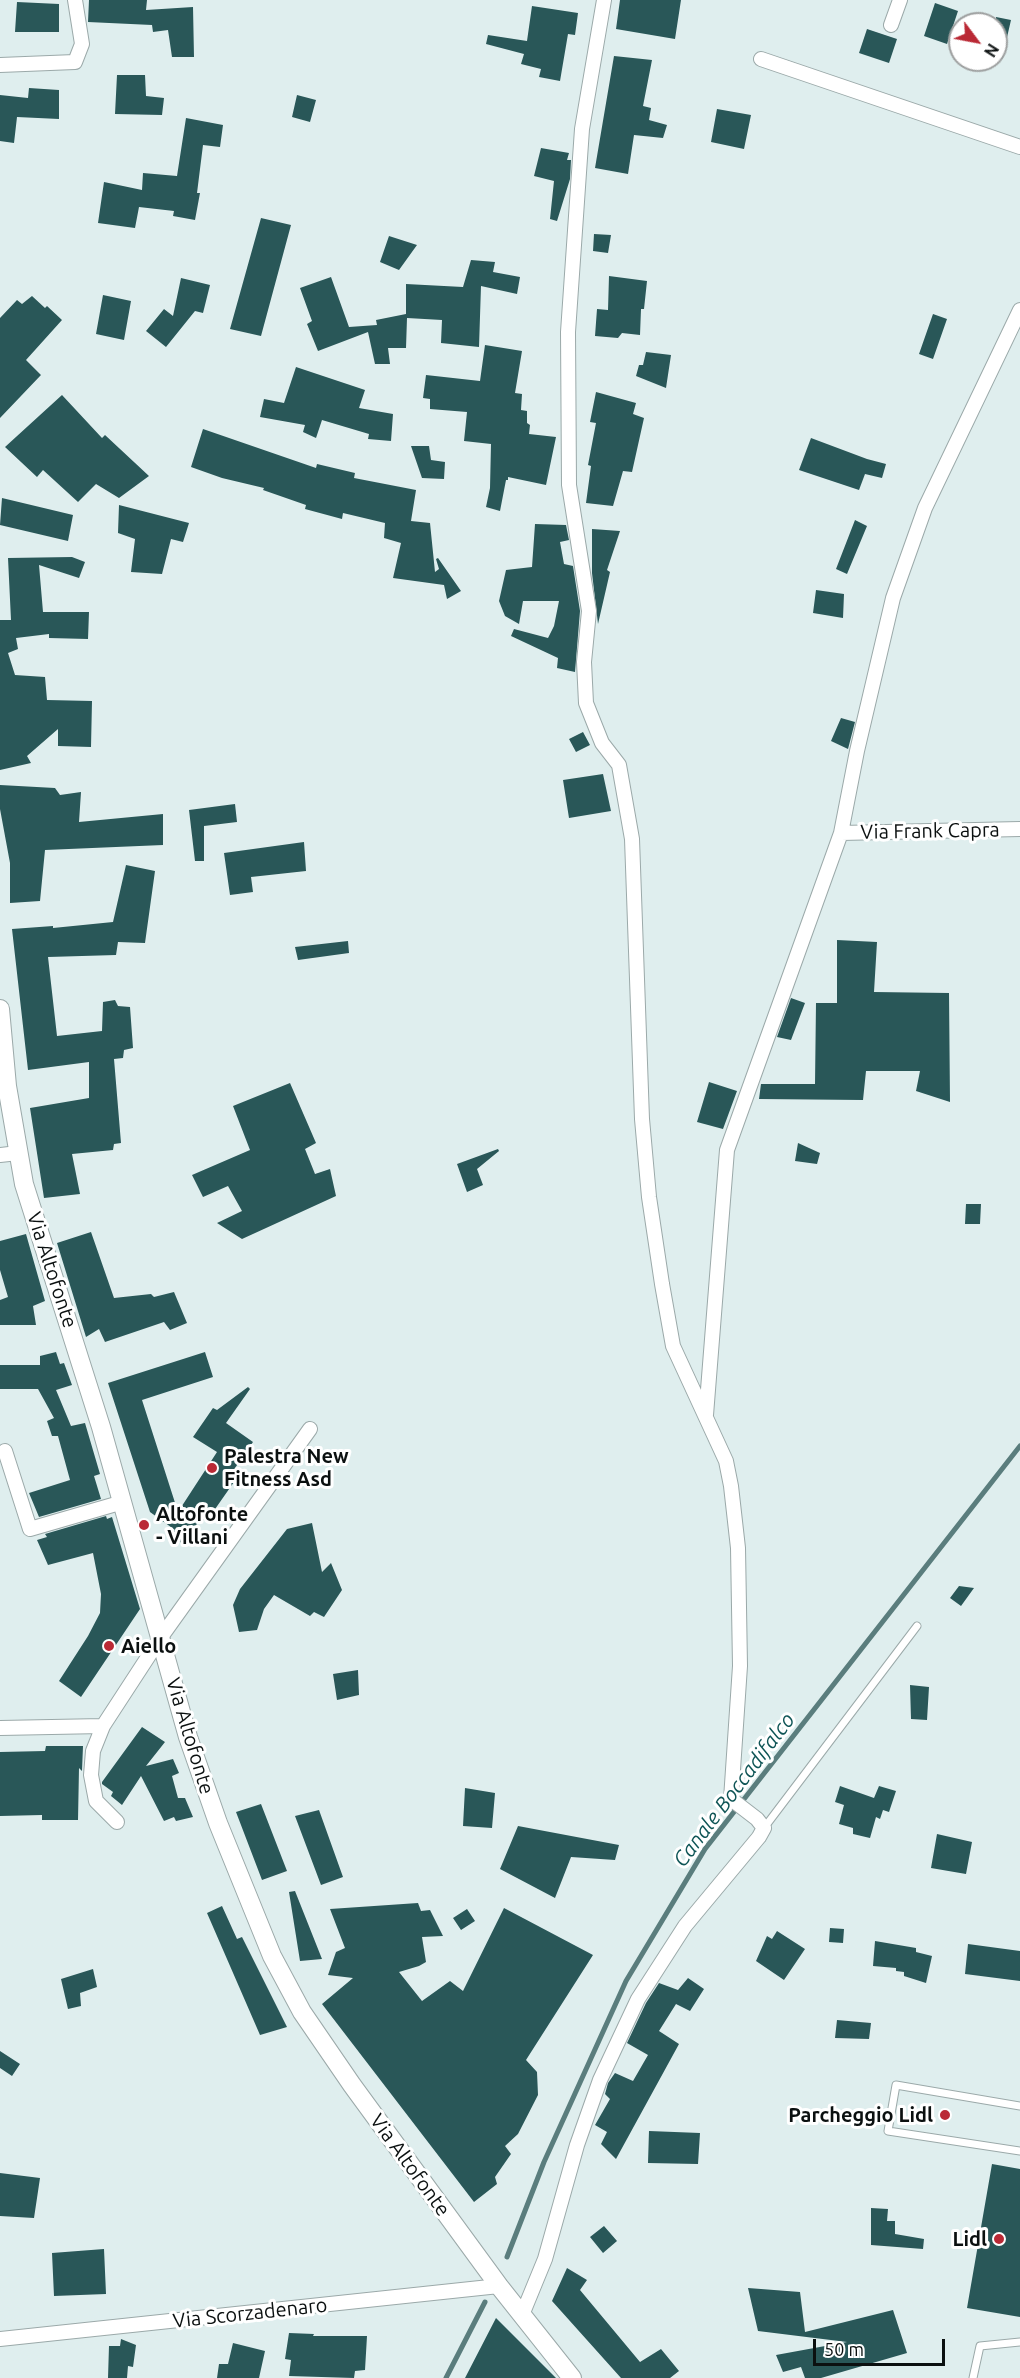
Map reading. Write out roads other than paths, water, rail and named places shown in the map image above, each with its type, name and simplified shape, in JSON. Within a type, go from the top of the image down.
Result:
[{"type":"street","points":[[0,65],[75,62],[82,44],[75,0]]},
{"type":"street","points":[[522,2315],[545,2259],[576,2145],[600,2080],[638,1999],[685,1926],[764,1828],[749,1812],[731,1799],[740,1666],[738,1548],[731,1486],[726,1461],[674,1346],[662,1284],[642,1119],[632,839],[619,765],[602,743],[586,703],[584,662],[590,611],[569,485],[568,332],[582,129],[604,0]]},
{"type":"street","points":[[891,25],[900,0]]},
{"type":"street","points":[[761,59],[1020,147]]},
{"type":"street","points":[[706,1415],[727,1150],[841,833],[857,751],[893,598],[925,508],[1020,310]]},
{"type":"street","name":"Via Frank Capra","points":[[841,833],[1020,829]]},
{"type":"street","name":"Via Altofonte","points":[[0,1009],[7,1086],[9,1154],[24,1184],[98,1416],[188,1737],[218,1823],[272,1956],[302,2012],[418,2176],[499,2286],[572,2378]]},
{"type":"street","points":[[117,1822],[96,1801],[91,1775],[93,1751],[103,1726],[161,1637],[310,1429]]},
{"type":"street","points":[[5,1451],[30,1528],[123,1502]]},
{"type":"street","points":[[0,1728],[103,1726]]},
{"type":"street","name":"Via Scorzadenaro","points":[[0,2339],[499,2286]]},
{"type":"lane","points":[[764,1828],[917,1626]]},
{"type":"lane","points":[[1020,2106],[896,2085],[888,2131],[1020,2151]]},
{"type":"lane","points":[[973,2378],[980,2346],[1020,2342]]},
{"type":"waterway","name":"Canale Boccadifalco","points":[[507,2257],[544,2162],[626,1981],[705,1849],[1020,1446]]},
{"type":"waterway","name":"Canale Boccadifalco","points":[[446,2378],[485,2302]]},
{"type":"place","name":"Palestra New Fitness Asd","points":[[212,1468]]},
{"type":"place","name":"Altofonte - Villani","points":[[144,1525]]},
{"type":"place","name":"Aiello","points":[[109,1646]]},
{"type":"place","name":"Parcheggio Lidl","points":[[945,2115]]},
{"type":"place","name":"Lidl","points":[[999,2239]]}]
